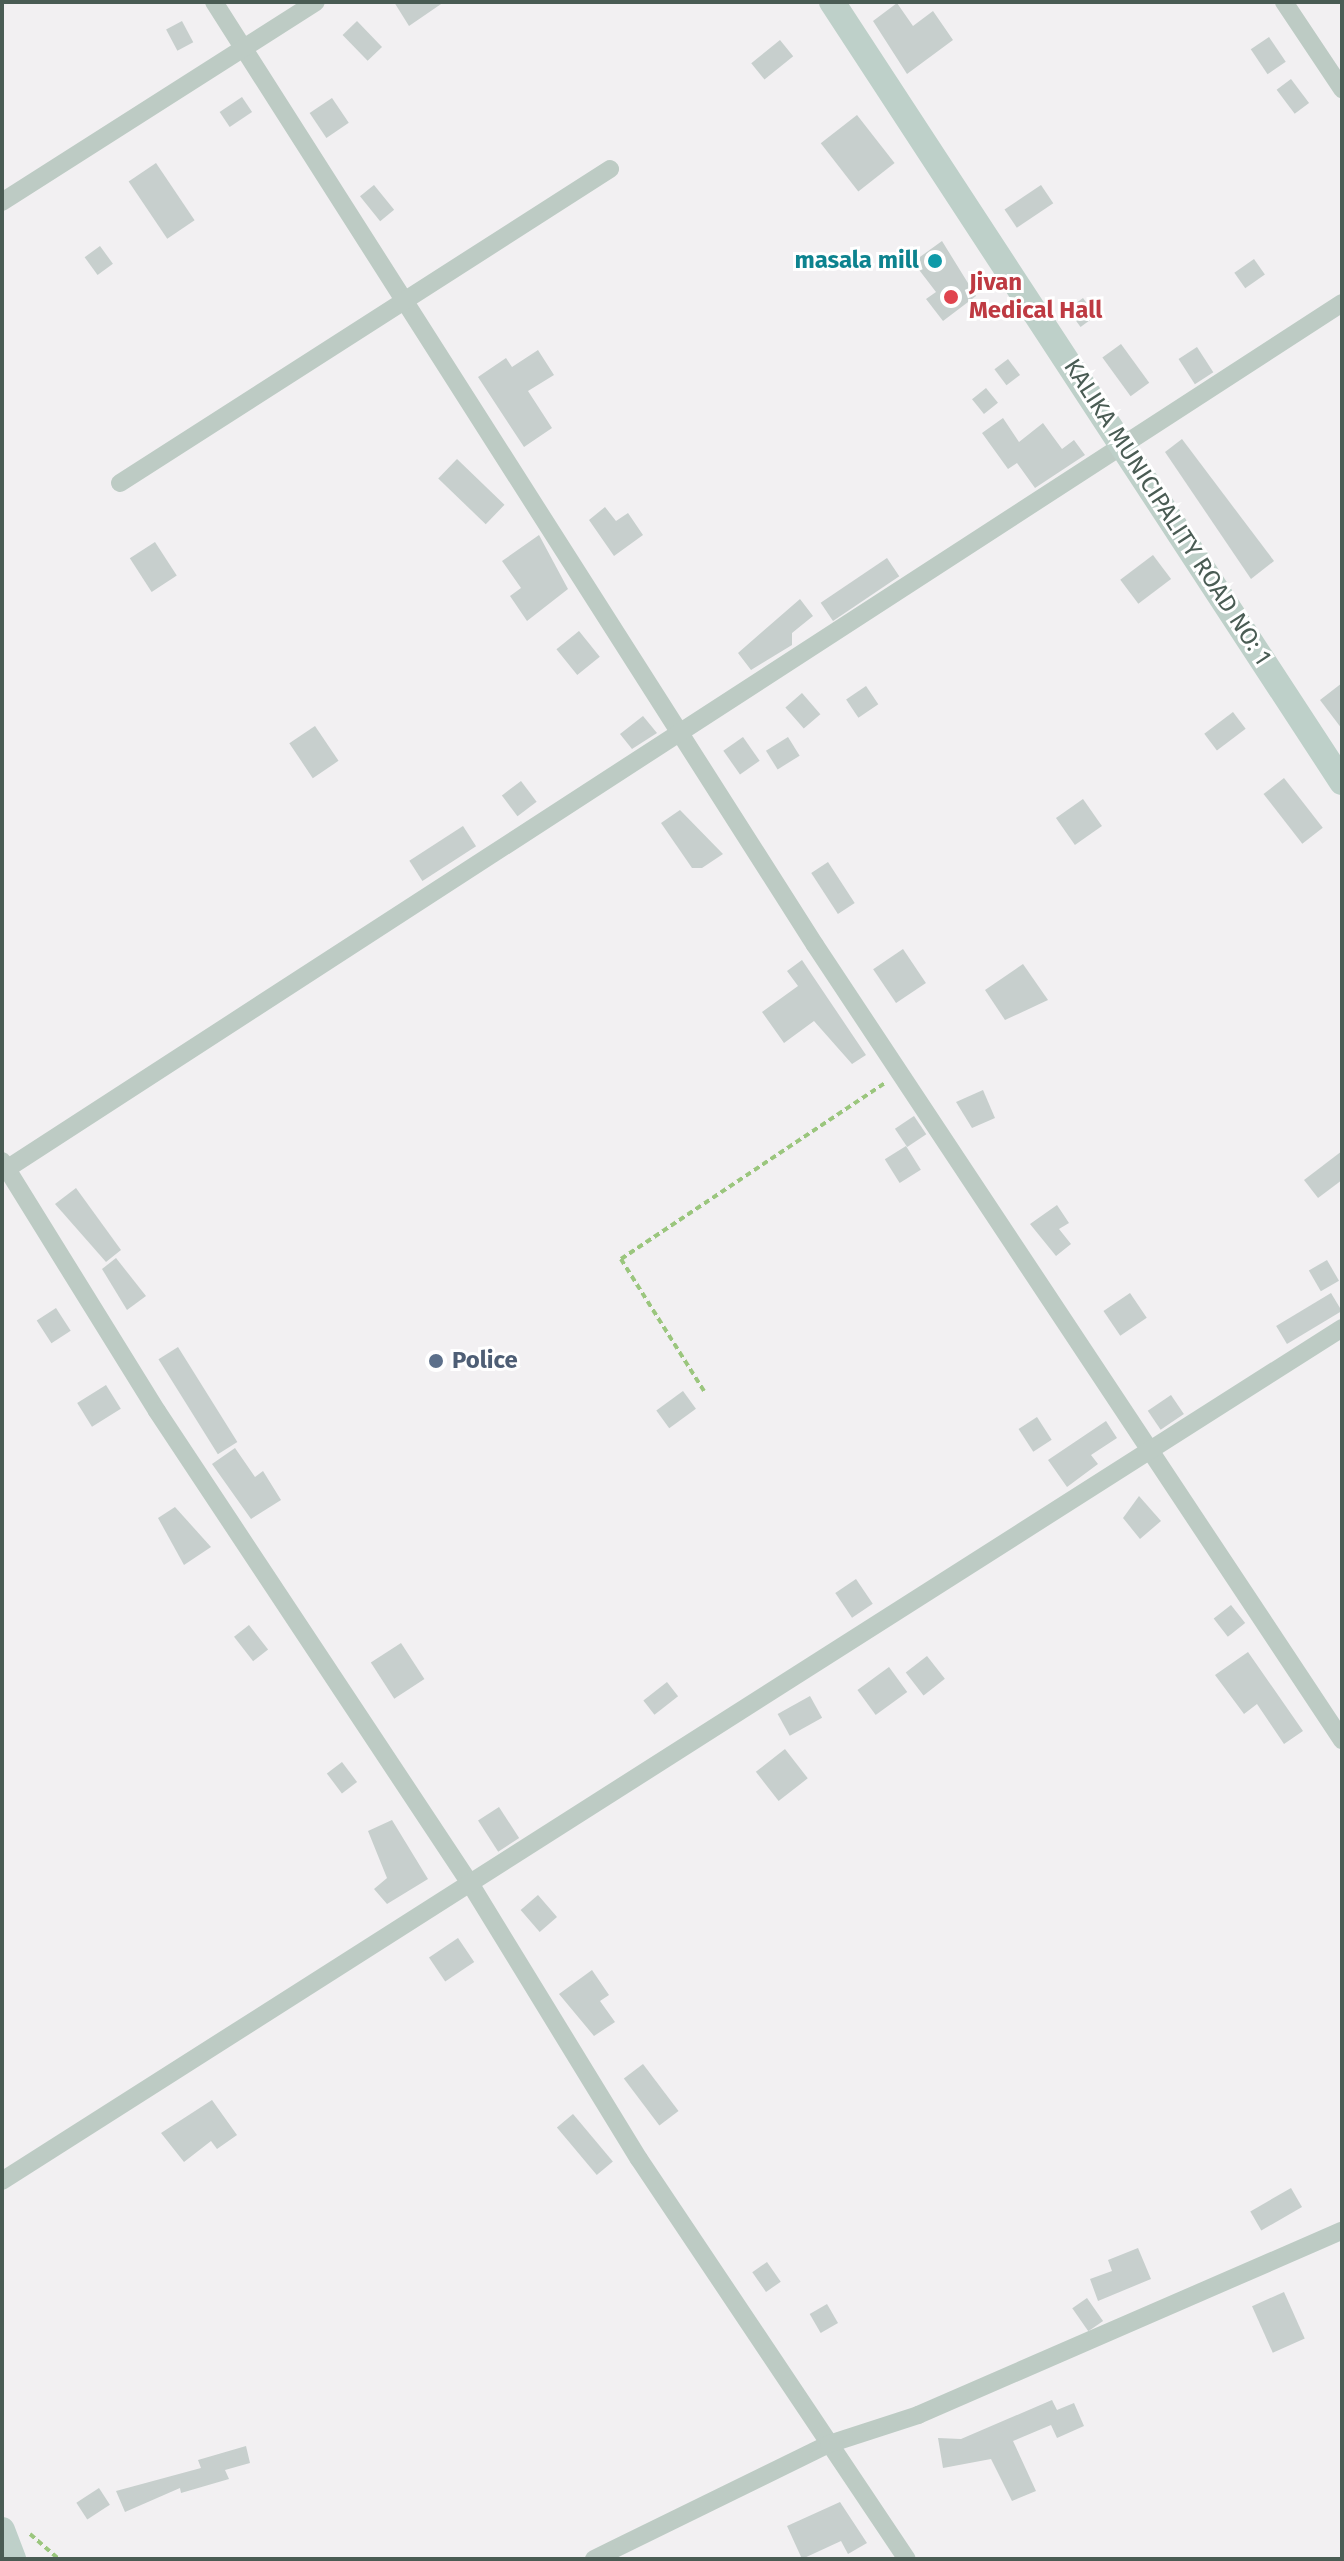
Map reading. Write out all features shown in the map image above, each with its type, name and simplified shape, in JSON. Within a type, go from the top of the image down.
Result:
[{"type":"street","points":[[214,2],[900,1073],[1342,1740]]},
{"type":"street","points":[[2,202],[316,2]]},
{"type":"street","name":"KALIKA MUNICIPALITY ROAD NO: 1","points":[[832,2],[1342,782]]},
{"type":"street","points":[[1284,2],[1342,89]]},
{"type":"street","points":[[120,483],[610,169]]},
{"type":"street","points":[[907,2559],[639,2159],[471,1885],[157,1411],[4,1167],[684,735],[1123,443],[1342,303]]},
{"type":"street","points":[[2,2181],[1342,1328]]},
{"type":"street","points":[[594,2559],[829,2444],[918,2415],[1342,2231]]},
{"type":"street","points":[[2,2530],[13,2559]]},
{"type":"path","points":[[704,1391],[621,1259],[900,1073]]},
{"type":"building","points":[[394,2],[444,2],[409,26]]},
{"type":"building","points":[[897,3],[913,26],[933,11],[953,40],[907,74],[873,21]]},
{"type":"building","points":[[182,21],[193,42],[177,51],[166,29]]},
{"type":"building","points":[[357,21],[382,47],[368,61],[343,35]]},
{"type":"building","points":[[1269,37],[1286,62],[1268,74],[1251,49]]},
{"type":"building","points":[[780,40],[793,56],[764,80],[751,63]]},
{"type":"building","points":[[1291,79],[1309,103],[1295,114],[1277,90]]},
{"type":"building","points":[[242,97],[252,112],[230,127],[220,112]]},
{"type":"building","points":[[332,98],[349,123],[326,138],[310,113]]},
{"type":"building","points":[[857,115],[895,163],[858,191],[821,143]]},
{"type":"building","points":[[156,163],[195,220],[167,239],[129,181]]},
{"type":"building","points":[[374,185],[394,210],[380,221],[360,196]]},
{"type":"building","points":[[1041,185],[1053,203],[1017,228],[1005,210]]},
{"type":"building","points":[[942,241],[976,296],[943,321],[926,299],[936,292],[913,262]]},
{"type":"building","points":[[100,246],[113,264],[98,275],[85,257]]},
{"type":"building","points":[[1254,259],[1265,275],[1245,288],[1234,273]]},
{"type":"building","points":[[1083,298],[1096,316],[1081,327],[1068,309]]},
{"type":"building","points":[[1121,344],[1149,383],[1131,396],[1102,358]]},
{"type":"building","points":[[1197,347],[1213,372],[1195,384],[1179,359]]},
{"type":"building","points":[[538,350],[554,375],[528,391],[552,428],[524,447],[478,377],[506,358],[512,367]]},
{"type":"building","points":[[1008,359],[1020,375],[1006,385],[994,369]]},
{"type":"building","points":[[986,388],[998,403],[984,414],[972,399]]},
{"type":"building","points":[[1003,418],[1019,442],[1043,423],[1062,449],[1074,440],[1085,455],[1035,488],[1017,463],[1008,469],[982,433]]},
{"type":"building","points":[[1182,439],[1274,561],[1251,579],[1165,452]]},
{"type":"building","points":[[457,459],[504,505],[486,524],[438,478]]},
{"type":"building","points":[[605,507],[616,521],[628,513],[643,535],[614,556],[589,520]]},
{"type":"building","points":[[539,535],[568,589],[527,621],[510,596],[521,588],[502,561]]},
{"type":"building","points":[[155,542],[177,576],[152,592],[130,558]]},
{"type":"building","points":[[1153,555],[1171,579],[1138,604],[1120,580]]},
{"type":"building","points":[[887,558],[899,576],[833,621],[821,603]]},
{"type":"building","points":[[800,599],[813,616],[792,633],[792,645],[751,670],[738,653]]},
{"type":"building","points":[[579,631],[600,657],[577,675],[556,649]]},
{"type":"building","points":[[1342,683],[1342,729],[1320,700]]},
{"type":"building","points":[[866,686],[878,704],[858,718],[846,699]]},
{"type":"building","points":[[802,693],[820,714],[804,729],[785,707]]},
{"type":"building","points":[[1233,712],[1246,729],[1217,750],[1204,734]]},
{"type":"building","points":[[643,716],[657,733],[632,749],[620,734]]},
{"type":"building","points":[[315,726],[338,761],[313,778],[289,743]]},
{"type":"building","points":[[743,737],[760,761],[740,775],[723,751]]},
{"type":"building","points":[[788,737],[800,756],[778,769],[766,751]]},
{"type":"building","points":[[1284,778],[1323,828],[1302,844],[1264,794]]},
{"type":"building","points":[[521,781],[537,802],[517,816],[502,795]]},
{"type":"building","points":[[1083,799],[1102,826],[1075,845],[1056,818]]},
{"type":"building","points":[[680,810],[723,854],[702,868],[692,868],[661,823]]},
{"type":"building","points":[[463,826],[476,846],[422,881],[409,861]]},
{"type":"building","points":[[828,862],[855,903],[838,914],[811,873]]},
{"type":"building","points":[[903,949],[926,983],[896,1003],[873,969]]},
{"type":"building","points":[[802,960],[866,1055],[852,1064],[814,1021],[784,1043],[762,1012],[798,986],[787,971]]},
{"type":"building","points":[[1023,964],[1048,1000],[1005,1020],[985,990]]},
{"type":"building","points":[[983,1090],[995,1118],[972,1128],[956,1102]]},
{"type":"building","points":[[914,1116],[926,1134],[907,1147],[895,1129]]},
{"type":"building","points":[[906,1146],[921,1170],[900,1183],[885,1159]]},
{"type":"building","points":[[1342,1151],[1342,1180],[1318,1198],[1304,1180]]},
{"type":"building","points":[[76,1188],[121,1250],[106,1262],[55,1204]]},
{"type":"building","points":[[1057,1205],[1069,1223],[1059,1229],[1071,1244],[1056,1256],[1030,1224]]},
{"type":"building","points":[[116,1258],[146,1296],[127,1310],[102,1269]]},
{"type":"building","points":[[1327,1260],[1339,1281],[1321,1291],[1309,1270]]},
{"type":"building","points":[[1130,1293],[1147,1318],[1120,1336],[1103,1311]]},
{"type":"building","points":[[1331,1293],[1342,1311],[1287,1344],[1276,1326]]},
{"type":"building","points":[[56,1308],[71,1331],[51,1343],[37,1321]]},
{"type":"building","points":[[178,1347],[237,1442],[218,1454],[158,1359]]},
{"type":"building","points":[[106,1385],[121,1409],[92,1427],[77,1403]]},
{"type":"building","points":[[683,1391],[696,1409],[669,1428],[656,1410]]},
{"type":"building","points":[[1171,1395],[1184,1414],[1161,1430],[1148,1411]]},
{"type":"building","points":[[1037,1417],[1052,1440],[1033,1452],[1019,1429]]},
{"type":"building","points":[[1106,1421],[1117,1438],[1091,1455],[1098,1464],[1067,1487],[1048,1460]]},
{"type":"building","points":[[235,1448],[255,1477],[263,1471],[281,1500],[251,1519],[212,1464]]},
{"type":"building","points":[[1139,1496],[1161,1521],[1140,1539],[1123,1518]]},
{"type":"building","points":[[175,1507],[211,1547],[184,1565],[158,1518]]},
{"type":"building","points":[[856,1579],[873,1604],[852,1618],[835,1593]]},
{"type":"building","points":[[1231,1605],[1245,1623],[1228,1637],[1214,1619]]},
{"type":"building","points":[[249,1625],[268,1649],[253,1661],[234,1637]]},
{"type":"building","points":[[401,1643],[424,1679],[394,1699],[371,1663]]},
{"type":"building","points":[[1248,1652],[1303,1731],[1284,1744],[1257,1704],[1244,1714],[1215,1675]]},
{"type":"building","points":[[927,1656],[945,1679],[924,1695],[906,1673]]},
{"type":"building","points":[[889,1667],[907,1692],[876,1715],[857,1690]]},
{"type":"building","points":[[667,1682],[678,1696],[654,1715],[643,1700]]},
{"type":"building","points":[[810,1696],[822,1718],[790,1736],[778,1714]]},
{"type":"building","points":[[785,1749],[808,1778],[779,1801],[756,1772]]},
{"type":"building","points":[[342,1762],[357,1782],[342,1793],[327,1773]]},
{"type":"building","points":[[499,1807],[519,1838],[498,1852],[478,1821]]},
{"type":"building","points":[[392,1820],[428,1879],[387,1904],[374,1889],[387,1878],[368,1831]]},
{"type":"building","points":[[538,1895],[557,1917],[540,1932],[521,1910]]},
{"type":"building","points":[[458,1938],[474,1962],[445,1982],[429,1958]]},
{"type":"building","points":[[592,1970],[609,1995],[600,2001],[615,2022],[594,2036],[559,1994]]},
{"type":"building","points":[[643,2064],[679,2111],[659,2126],[624,2078]]},
{"type":"building","points":[[212,2100],[237,2135],[217,2149],[211,2141],[184,2162],[161,2133]]},
{"type":"building","points":[[573,2114],[613,2161],[597,2175],[557,2127]]},
{"type":"building","points":[[1291,2188],[1302,2207],[1261,2231],[1250,2212]]},
{"type":"building","points":[[1138,2248],[1151,2279],[1098,2301],[1090,2279],[1112,2271],[1108,2260]]},
{"type":"building","points":[[767,2262],[781,2282],[766,2292],[752,2272]]},
{"type":"building","points":[[1284,2292],[1305,2339],[1273,2353],[1252,2306]]},
{"type":"building","points":[[1087,2298],[1103,2321],[1088,2331],[1072,2308]]},
{"type":"building","points":[[827,2304],[838,2323],[821,2333],[810,2314]]},
{"type":"building","points":[[1052,2400],[1057,2410],[1074,2403],[1084,2426],[1057,2438],[1051,2425],[1013,2441],[1036,2491],[1012,2501],[991,2459],[943,2468],[938,2438],[961,2439]]},
{"type":"building","points":[[246,2446],[250,2463],[225,2470],[229,2479],[181,2493],[180,2488],[125,2512],[116,2491],[201,2468],[198,2460]]},
{"type":"building","points":[[99,2488],[110,2505],[87,2519],[76,2503]]},
{"type":"building","points":[[840,2502],[867,2543],[848,2554],[841,2541],[802,2559],[787,2526]]},
{"type":"place","name":"masala mill","points":[[935,261]]},
{"type":"place","name":"Jivan Medical Hall","points":[[951,297]]},
{"type":"place","name":"Police","points":[[436,1361]]}]
